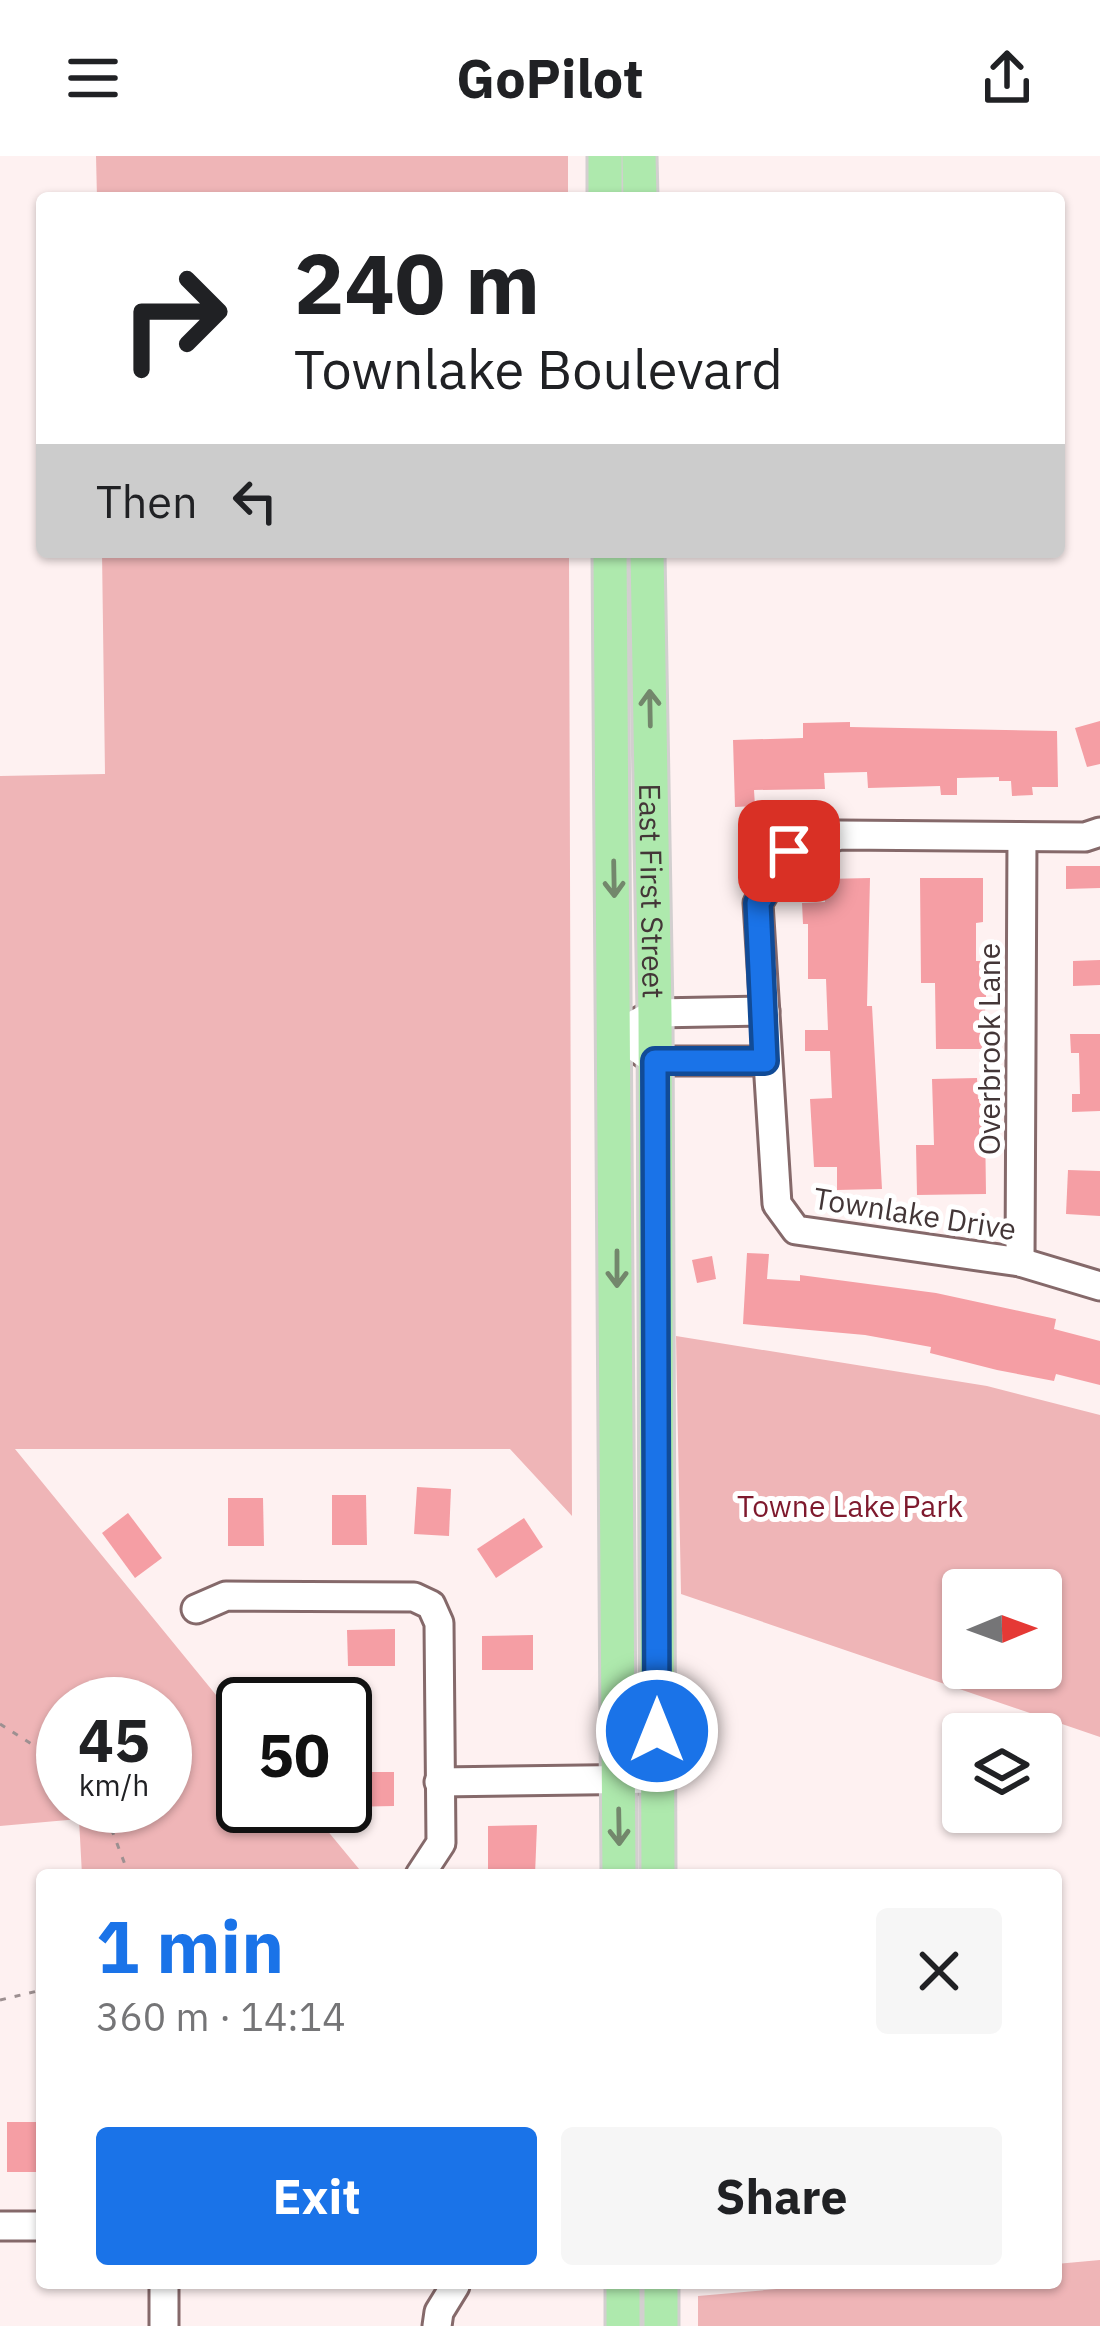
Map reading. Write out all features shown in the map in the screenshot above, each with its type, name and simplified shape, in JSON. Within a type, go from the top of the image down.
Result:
[{"type":"main road","points":[[605,156],[605,192]]},
{"type":"main road","points":[[640,156],[640,192]]},
{"type":"main road","name":"East First Street","points":[[610,558],[617,1034],[619,1869]]},
{"type":"main road","name":"East First Street","points":[[647,558],[655,1013],[658,1869]]},
{"type":"main road","points":[[623,2289],[623,2326]]},
{"type":"main road","points":[[661,2289],[662,2326]]},
{"type":"street","name":"Townlake Drive","points":[[1100,832],[1022,837],[840,835],[789,851],[758,903],[776,1204],[796,1230],[1020,1262],[1100,1286]]},
{"type":"street","name":"Overbrook Lane","points":[[1020,1262],[1022,837]]},
{"type":"street","points":[[765,1011],[655,1013],[617,1034],[655,1061],[765,1061]]},
{"type":"street","points":[[196,1609],[226,1596],[423,1599],[439,1623],[441,1843],[424,1869]]},
{"type":"street","points":[[439,1782],[657,1779]]},
{"type":"street","points":[[0,2226],[36,2226]]},
{"type":"street","points":[[164,2289],[164,2326]]},
{"type":"street","points":[[437,2326],[454,2289]]},
{"type":"path","points":[[0,1724],[36,1747]]},
{"type":"path","points":[[113,1833],[127,1869]]},
{"type":"path","points":[[0,2000],[36,1991]]},
{"type":"green space","points":[[96,156],[568,156],[568,192],[97,192]]},
{"type":"green space","points":[[102,558],[569,558],[572,1516],[510,1449],[15,1449],[216,1695],[216,1833],[329,1833],[359,1869],[82,1869],[80,1833],[192,1833],[192,1677],[36,1677],[36,1823],[0,1826],[0,776],[105,774]]},
{"type":"green space","name":"Towne Lake Park","points":[[676,1336],[987,1386],[1100,1415],[1100,1737],[1062,1724],[1062,1713],[1030,1713],[959,1689],[1062,1689],[1062,1569],[942,1569],[942,1683],[681,1594]]},
{"type":"green space","points":[[1100,2260],[1100,2326],[698,2326],[698,2296],[777,2289],[1062,2289],[1062,2263]]},
{"type":"building","points":[[1100,721],[1100,764],[1087,767],[1075,728]]},
{"type":"building","points":[[850,722],[850,727],[1057,731],[1058,787],[1032,787],[1033,795],[1012,796],[1011,781],[999,781],[999,777],[957,778],[957,795],[941,795],[940,786],[868,788],[867,772],[824,773],[825,789],[754,790],[755,806],[735,807],[733,740],[803,738],[803,723]]},
{"type":"building","points":[[1066,866],[1100,866],[1100,888],[1066,889]]},
{"type":"building","points":[[870,878],[867,1006],[872,1006],[882,1189],[837,1190],[837,1167],[814,1167],[810,1099],[832,1098],[830,1051],[805,1051],[805,1030],[828,1030],[826,979],[808,979],[808,924],[803,924],[802,903],[825,902],[825,879]]},
{"type":"building","points":[[920,878],[983,878],[983,922],[976,923],[976,961],[988,961],[983,1049],[936,1049],[935,983],[921,983]]},
{"type":"building","points":[[1100,960],[1100,985],[1073,986],[1073,961]]},
{"type":"building","points":[[1070,1034],[1100,1034],[1100,1111],[1072,1112],[1072,1094],[1080,1094],[1079,1053],[1071,1053]]},
{"type":"building","points":[[977,1078],[978,1099],[993,1099],[994,1121],[985,1121],[986,1194],[917,1195],[916,1145],[934,1145],[932,1079]]},
{"type":"building","points":[[1068,1170],[1100,1171],[1100,1216],[1066,1214]]},
{"type":"building","points":[[747,1253],[769,1254],[767,1279],[800,1281],[800,1275],[936,1293],[1056,1319],[1054,1329],[1100,1341],[1100,1385],[1056,1374],[1054,1381],[997,1370],[930,1353],[931,1347],[865,1335],[743,1324]]},
{"type":"building","points":[[712,1256],[716,1279],[697,1283],[692,1260]]},
{"type":"building","points":[[417,1487],[451,1489],[449,1536],[414,1534]]},
{"type":"building","points":[[332,1495],[366,1495],[367,1545],[332,1545]]},
{"type":"building","points":[[228,1498],[263,1498],[264,1546],[228,1546]]},
{"type":"building","points":[[128,1513],[162,1558],[135,1578],[102,1533]]},
{"type":"building","points":[[524,1518],[543,1547],[496,1578],[477,1549]]},
{"type":"building","points":[[395,1629],[395,1666],[348,1666],[347,1630]]},
{"type":"building","points":[[533,1635],[533,1670],[482,1670],[482,1636]]},
{"type":"building","points":[[372,1772],[394,1772],[394,1806],[372,1806]]},
{"type":"building","points":[[537,1825],[535,1869],[488,1869],[488,1826]]},
{"type":"building","points":[[7,2122],[36,2122],[36,2172],[7,2172]]},
{"type":"route","points":[[657,1731],[655,1061],[765,1061],[758,903],[789,851]]}]
